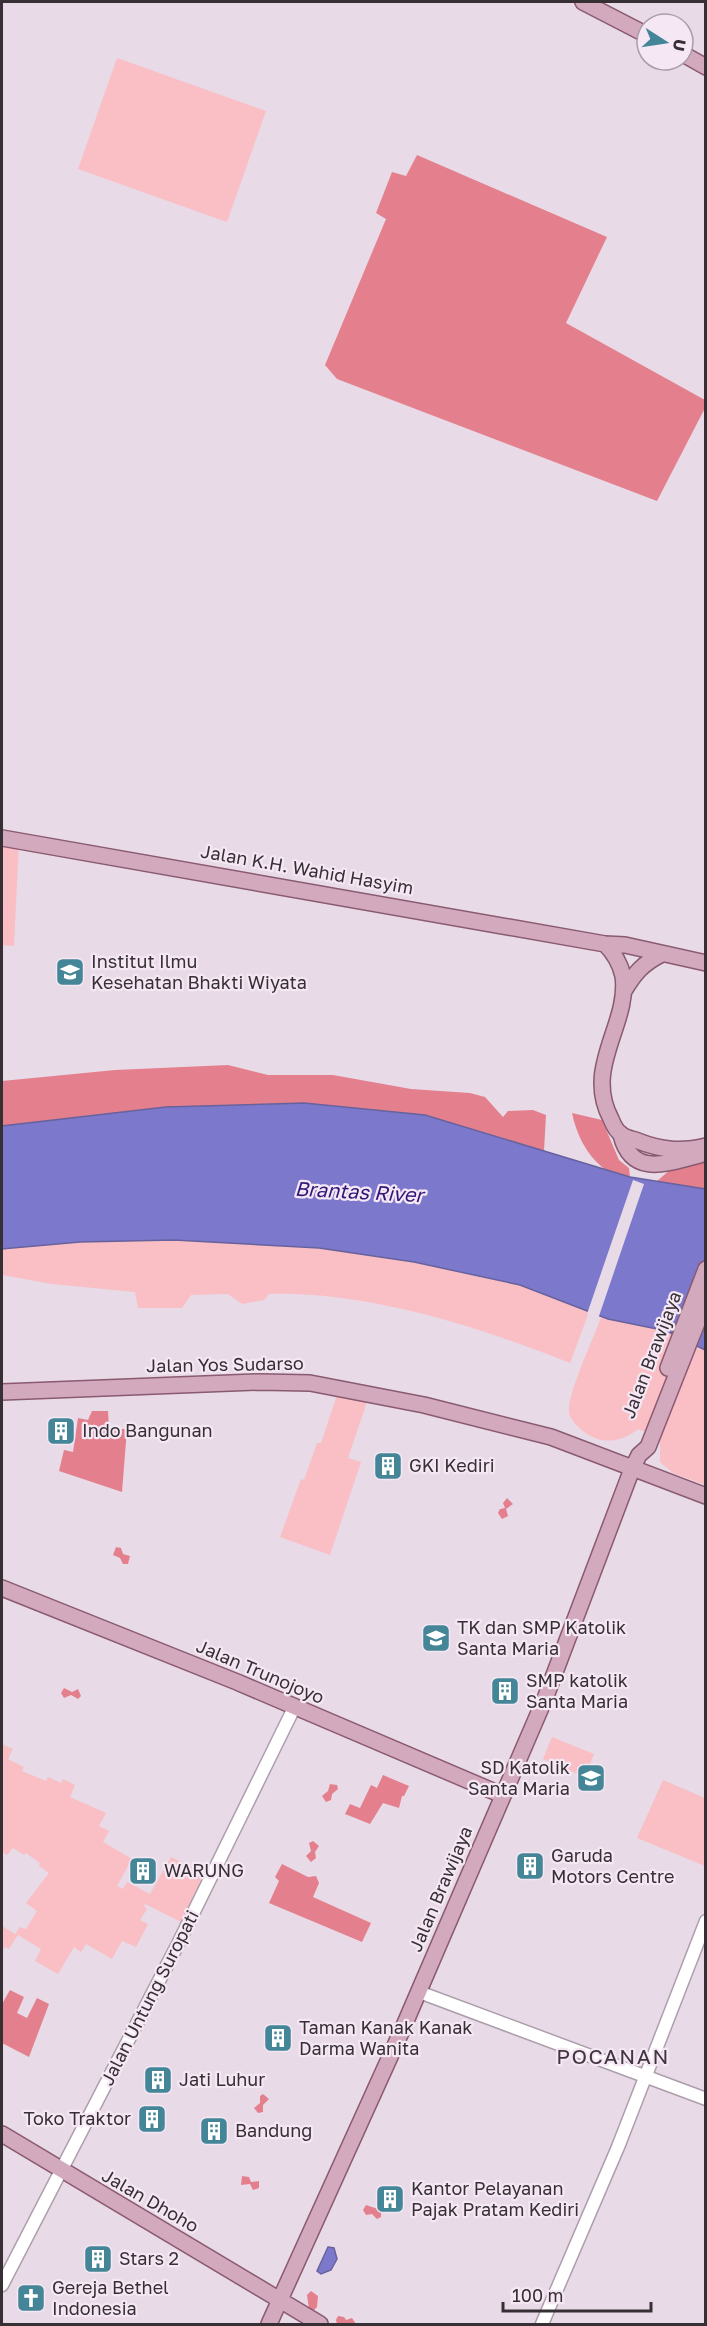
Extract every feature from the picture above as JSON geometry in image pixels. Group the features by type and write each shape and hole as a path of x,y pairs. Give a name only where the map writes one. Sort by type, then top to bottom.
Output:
{"main road":[{"path":"583,2 635,29"},
{"name":"Jalan K.H. Wahid Hasyim","path":"2,837 605,944 625,945 705,963"},
{"path":"605,944 619,963 623,977 622,994 601,1089 609,1115 629,1153 646,1164 668,1164 705,1154"},
{"path":"622,994 638,969 662,954"},
{"path":"621,1135 657,1149 692,1149 705,1146"},
{"name":"Jalan Brawijaya","path":"268,2325 419,1992 568,1642 635,1462 648,1447 648,1433 705,1269"},
{"name":"Jalan Brawijaya","path":"648,1433 705,1300"},
{"name":"Jalan Yos Sudarso","path":"2,1392 259,1382 310,1383 403,1400 551,1437 635,1462 705,1496"},
{"name":"Jalan Trunojoyo","path":"2,1588 502,1795"},
{"name":"Jalan Dhoho","path":"2,2134 60,2171 280,2299 320,2325"}],"street":[{"name":"Jalan Untung Suropati","path":"2,2285 178,1944 294,1708"},
{"path":"542,2325 646,2077 705,1921"},
{"path":"419,1992 705,2099"}],"shaded area":[{"path":"117,58 266,111 227,222 78,169"},
{"path":"417,155 607,237 566,323 705,400 705,408 657,501 337,379 325,365 386,219 376,213 392,172 406,176"},
{"path":"2,839 19,842 14,946 2,945"},
{"path":"228,1065 268,1075 333,1075 411,1089 470,1093 485,1097 503,1117 508,1111 533,1110 546,1115 544,1151 425,1115 166,1107 2,1126 2,1081 115,1070"},
{"path":"572,1113 602,1120 619,1160 629,1168 630,1177 608,1171 596,1162 582,1143"},
{"path":"705,1161 705,1189 656,1182 671,1169"},
{"path":"174,1240 319,1248 414,1262 520,1285 589,1312 570,1363 461,1325 384,1305 345,1298 269,1294 264,1300 242,1304 228,1294 191,1295 182,1308 138,1308 135,1292 52,1284 2,1275 2,1249 83,1242"},
{"path":"601,1317 667,1331 705,1350 705,1485 673,1473 660,1462 660,1438 638,1429 618,1440 601,1440 587,1434 572,1420 569,1412 572,1393"},
{"path":"337,1395 367,1402 348,1458 361,1462 330,1555 280,1537 301,1479 304,1480 317,1443 321,1443"},
{"path":"92,1411 108,1411 109,1429 127,1429 122,1492 59,1471 64,1450 73,1452 78,1418 88,1420"},
{"path":"507,1498 513,1504 506,1509 508,1516 502,1519 498,1513 500,1509 505,1508 503,1503"},
{"path":"116,1547 121,1548 123,1554 130,1556 128,1564 123,1564 120,1558 113,1555"},
{"path":"64,1688 72,1692 78,1689 81,1696 78,1699 71,1695 64,1698 61,1693"},
{"path":"552,1737 594,1754 585,1777 543,1759"},
{"path":"2,1744 13,1749 8,1759 24,1767 22,1771 46,1781 48,1777 61,1783 63,1779 75,1785 70,1797 106,1813 99,1826 109,1831 103,1842 132,1859 117,1886 123,1889 127,1882 150,1894 171,1857 206,1874 181,1922 145,1904 147,1909 140,1920 148,1924 136,1947 122,1941 112,1959 86,1944 81,1952 74,1947 58,1974 35,1961 41,1949 18,1935 9,1949 5,1947 2,1952 2,1926 15,1934 20,1927 26,1929 37,1911 26,1903 49,1873 26,1853 24,1855 13,1848 7,1855 2,1852"},
{"path":"383,1775 409,1786 402,1796 399,1808 383,1803 370,1824 345,1814 350,1804 360,1808 371,1785 377,1788"},
{"path":"663,1780 705,1798 705,1866 637,1838"},
{"path":"330,1784 337,1785 338,1789 332,1794 331,1800 326,1802 322,1796 328,1791"},
{"path":"313,1841 319,1846 315,1852 316,1858 311,1862 306,1856 311,1851 309,1843"},
{"path":"282,1864 308,1877 316,1876 319,1883 313,1897 371,1923 362,1942 269,1903 279,1881 275,1877"},
{"path":"10,1990 24,1997 17,2013 27,2018 37,1998 49,2004 29,2057 2,2043 2,2004"},
{"path":"263,2094 269,2099 263,2105 263,2112 258,2113 254,2108 260,2103 260,2096"},
{"path":"242,2176 249,2177 251,2182 259,2181 259,2188 253,2190 250,2184 241,2185"},
{"path":"366,2205 381,2210 381,2217 377,2219 372,2214 366,2215 363,2210"},
{"path":"311,2291 318,2296 317,2307 314,2310 309,2309 307,2295"},
{"path":"338,2316 346,2320 352,2318 356,2324 337,2324"}],"water":[{"name":"Brantas River","path":"304,1103 425,1115 630,1177 705,1189 705,1350 667,1331 608,1319 520,1285 414,1262 319,1248 174,1240 80,1242 2,1249 2,1126 166,1107"},
{"path":"328,2247 334,2248 337,2259 331,2270 321,2274 317,2271"}],"pier":[{"path":"633,1180 644,1184 598,1319 587,1314"}],"place":[{"name":"Institut Ilmu Kesehatan Bhakti Wiyata","path":"70,972"},
{"name":"Indo Bangunan","path":"61,1431"},
{"name":"GKI Kediri","path":"388,1466"},
{"name":"TK dan SMP Katolik Santa Maria","path":"436,1638"},
{"name":"SMP katolik Santa Maria","path":"505,1691"},
{"name":"SD Katolik Santa Maria","path":"591,1778"},
{"name":"Garuda Motors Centre","path":"530,1866"},
{"name":"WARUNG","path":"143,1871"},
{"name":"Taman Kanak Kanak Darma Wanita","path":"278,2038"},
{"name":"Jati Luhur","path":"158,2080"},
{"name":"Toko Traktor","path":"152,2119"},
{"name":"Bandung","path":"214,2131"},
{"name":"Kantor Pelayanan Pajak Pratam Kediri","path":"390,2199"},
{"name":"Stars 2","path":"98,2259"},
{"name":"Gereja Bethel Indonesia","path":"31,2298"}],"district":[{"name":"POCANAN","path":"613,2057"}]}
